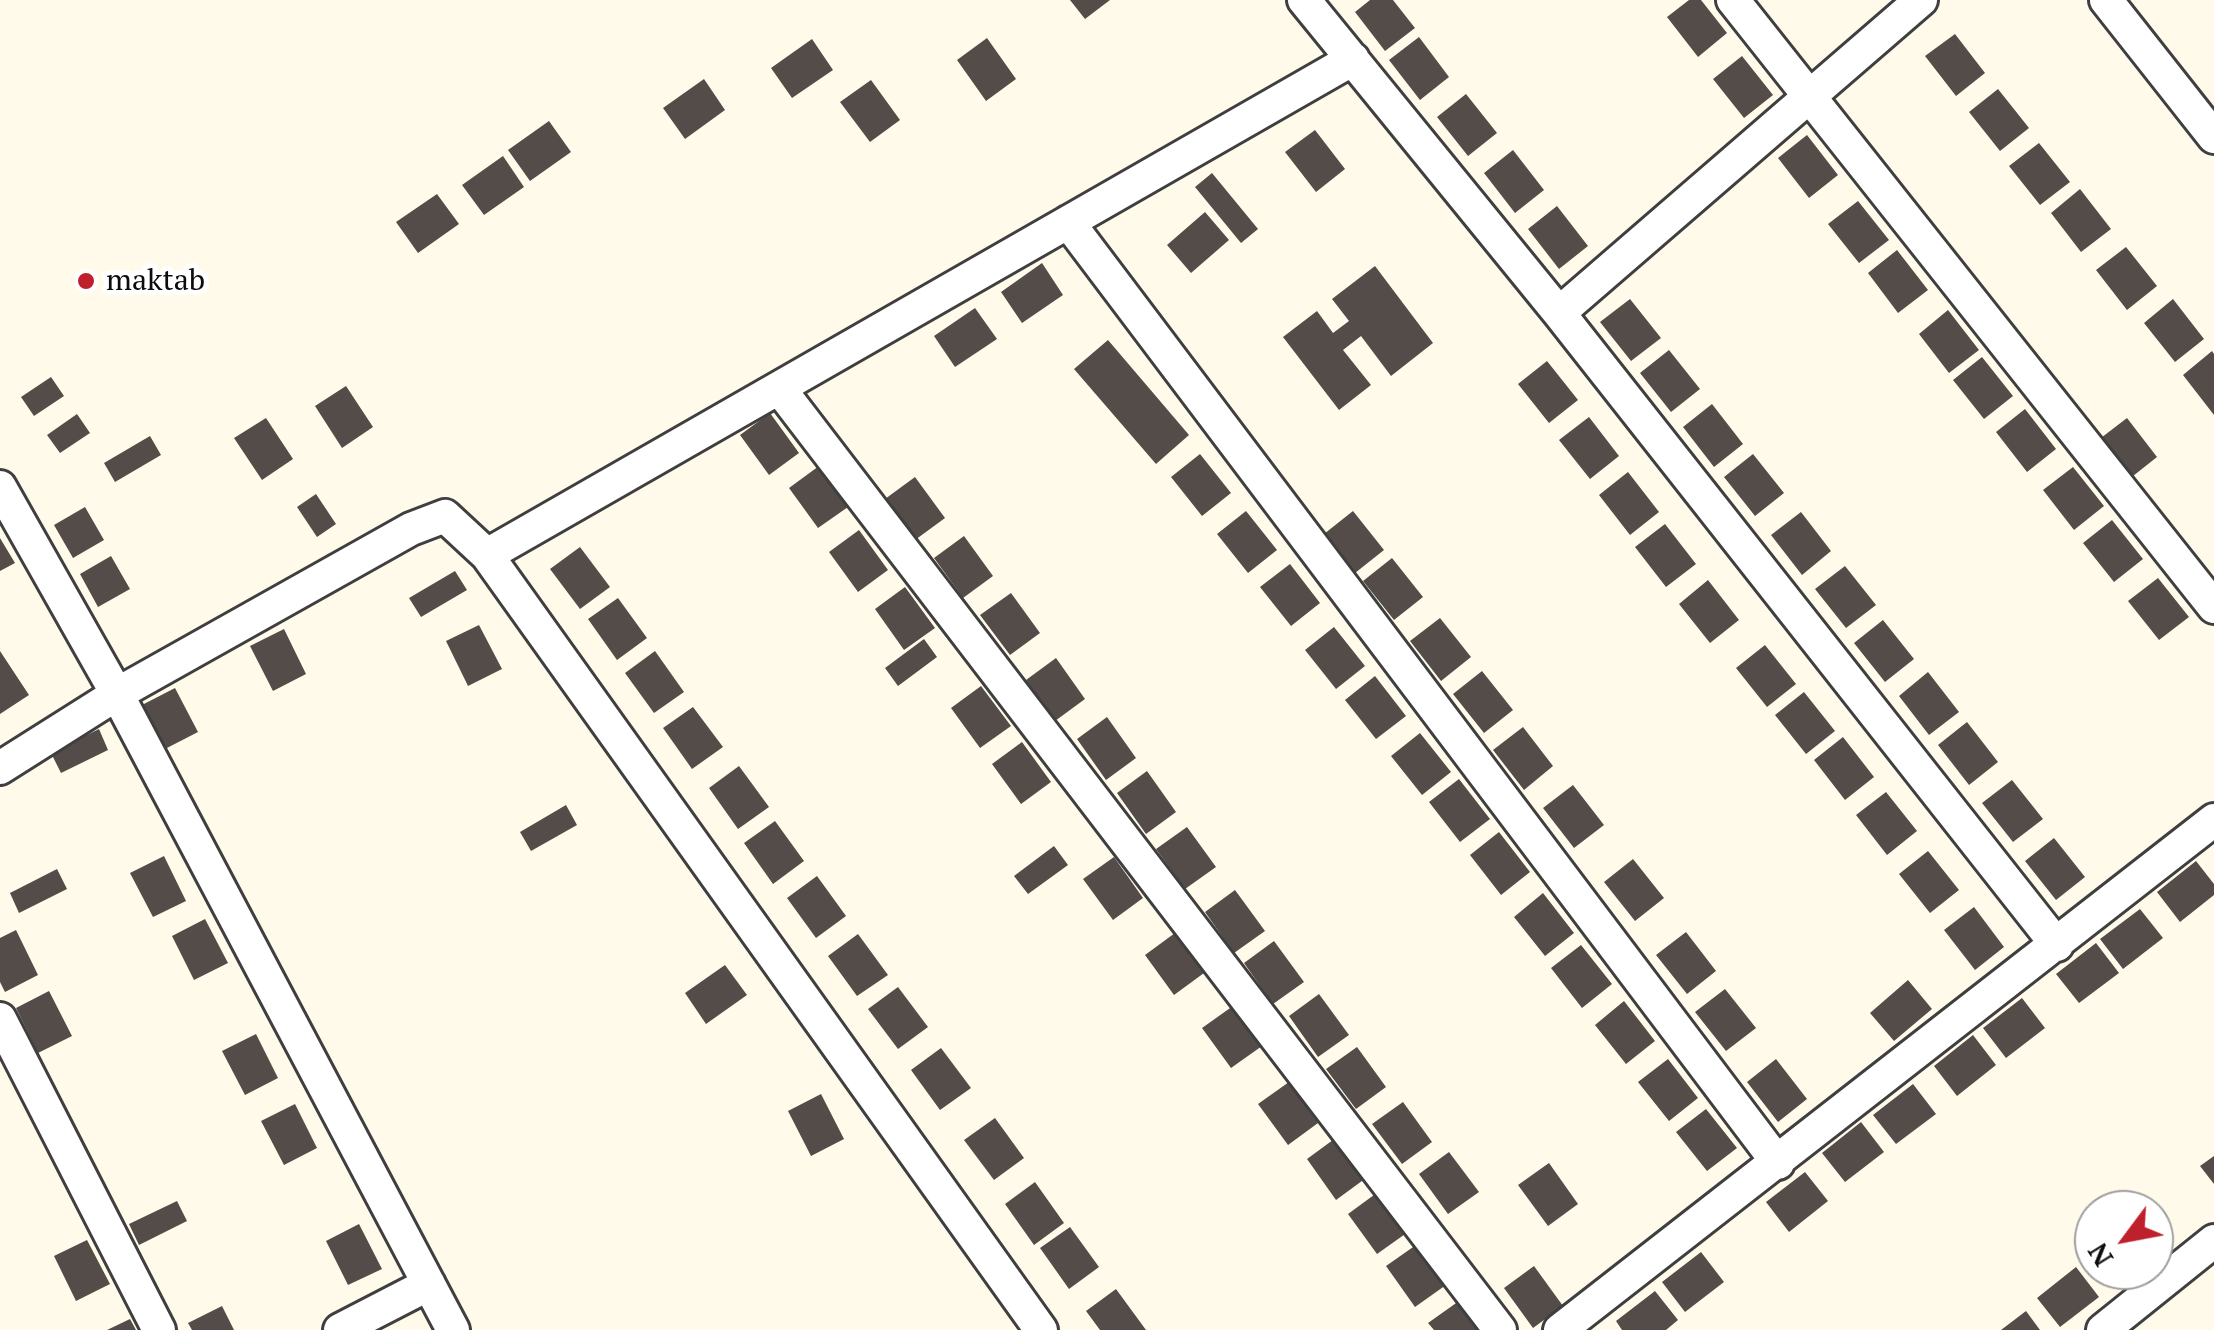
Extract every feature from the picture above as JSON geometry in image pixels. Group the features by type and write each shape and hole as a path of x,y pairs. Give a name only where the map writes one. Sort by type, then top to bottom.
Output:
{"street":[{"path":"1304,0 1559,314 2056,945"},
{"path":"1733,0 2214,607"},
{"path":"1559,314 1922,0"},
{"path":"2106,0 2214,137"},
{"path":"487,555 1353,59"},
{"path":"1068,222 1778,1163"},
{"path":"780,388 1500,1330"},
{"path":"0,487 117,694 453,1330"},
{"path":"0,768 117,694 411,529 445,516 487,555 1040,1330"},
{"path":"1560,1330 2214,820"},
{"path":"0,1020 159,1330"},
{"path":"2104,1330 2214,1241"},
{"path":"340,1330 430,1284"}],"building":[{"path":"1070,0 1110,0 1085,19"},
{"path":"1370,0 1393,0 1415,28 1385,51 1355,12"},
{"path":"1689,0 1701,0 1727,33 1698,57 1667,17"},
{"path":"1955,34 1985,73 1956,96 1925,56"},
{"path":"1419,37 1449,77 1420,100 1389,60"},
{"path":"987,38 1016,79 986,101 957,60"},
{"path":"812,39 833,70 792,98 771,68"},
{"path":"1742,56 1773,95 1744,118 1713,79"},
{"path":"704,79 725,110 685,139 663,108"},
{"path":"871,80 900,120 870,142 840,102"},
{"path":"1998,89 2029,128 2000,151 1969,112"},
{"path":"1466,94 1497,133 1468,156 1437,117"},
{"path":"549,121 571,152 530,181 508,150"},
{"path":"1315,130 1345,169 1316,192 1285,152"},
{"path":"1807,135 1838,175 1809,198 1778,158"},
{"path":"2039,143 2070,182 2040,205 2009,166"},
{"path":"1513,150 1544,190 1515,213 1484,173"},
{"path":"503,156 524,187 484,215 462,185"},
{"path":"1212,173 1258,229 1241,243 1195,187"},
{"path":"2080,189 2111,229 2081,252 2051,213"},
{"path":"437,194 459,224 418,253 396,222"},
{"path":"1858,201 1889,240 1859,263 1828,224"},
{"path":"1557,206 1588,246 1559,269 1528,229"},
{"path":"1205,212 1229,240 1191,273 1167,245"},
{"path":"2126,247 2157,286 2127,310 2096,270"},
{"path":"1897,250 1928,290 1898,313 1868,273"},
{"path":"1042,263 1063,295 1022,323 1001,292"},
{"path":"1375,266 1433,343 1391,376 1361,336 1343,350 1371,385 1339,410 1283,337 1317,311 1333,333 1349,321 1332,299"},
{"path":"1630,299 1661,338 1631,361 1600,322"},
{"path":"2173,299 2204,339 2175,362 2144,323"},
{"path":"975,308 997,339 955,367 934,336"},
{"path":"1948,310 1979,350 1949,373 1919,334"},
{"path":"1108,340 1189,435 1156,464 1074,369"},
{"path":"1669,350 1700,389 1671,412 1640,373"},
{"path":"2212,351 2214,354 2214,415 2183,375"},
{"path":"1982,357 2013,396 1984,419 1953,380"},
{"path":"1547,361 1578,400 1549,423 1518,384"},
{"path":"51,377 64,396 34,416 21,397"},
{"path":"346,386 373,427 342,448 315,406"},
{"path":"1712,404 1743,444 1714,467 1683,427"},
{"path":"2025,409 2056,449 2027,472 1996,432"},
{"path":"770,413 799,453 769,475 740,435"},
{"path":"77,414 90,433 60,453 47,435"},
{"path":"1589,417 1619,456 1590,479 1559,440"},
{"path":"266,418 293,459 262,480 234,438"},
{"path":"2127,418 2157,457 2128,480 2097,441"},
{"path":"150,436 161,455 115,482 104,463"},
{"path":"1200,454 1231,493 1202,516 1171,477"},
{"path":"1753,454 1784,493 1755,516 1724,477"},
{"path":"819,466 848,507 818,528 789,488"},
{"path":"2073,467 2104,506 2074,530 2043,490"},
{"path":"1628,472 1659,512 1630,535 1599,495"},
{"path":"915,477 945,518 915,540 885,499"},
{"path":"316,494 336,524 317,537 297,507"},
{"path":"85,507 104,540 73,558 54,525"},
{"path":"1246,511 1277,550 1248,573 1217,534"},
{"path":"1353,511 1384,550 1355,573 1324,534"},
{"path":"1801,512 1831,551 1802,575 1771,535"},
{"path":"2112,520 2143,559 2114,582 2083,543"},
{"path":"1665,524 1696,564 1666,587 1635,547"},
{"path":"859,530 888,570 858,592 829,552"},
{"path":"964,536 993,576 963,598 934,558"},
{"path":"0,538 15,563 0,571"},
{"path":"580,547 610,587 580,609 550,569"},
{"path":"111,556 130,589 98,607 80,574"},
{"path":"1392,558 1423,597 1394,620 1363,581"},
{"path":"1290,564 1320,603 1291,626 1260,587"},
{"path":"1845,566 1876,605 1846,628 1815,589"},
{"path":"455,571 467,590 421,617 409,598"},
{"path":"2158,578 2189,617 2159,640 2128,601"},
{"path":"1708,580 1739,620 1710,643 1679,604"},
{"path":"905,587 935,628 904,650 875,609"},
{"path":"1011,593 1040,633 1010,655 980,615"},
{"path":"618,598 647,638 617,660 588,619"},
{"path":"1440,618 1471,657 1441,681 1410,641"},
{"path":"1883,620 1914,659 1885,682 1854,643"},
{"path":"479,625 502,669 468,686 446,641"},
{"path":"1334,627 1365,666 1336,689 1305,650"},
{"path":"284,629 306,674 273,691 250,646"},
{"path":"924,639 937,657 898,686 885,668"},
{"path":"1765,645 1796,684 1767,707 1736,668"},
{"path":"0,651 29,695 0,714"},
{"path":"655,651 684,692 654,713 625,673"},
{"path":"1056,658 1085,699 1055,721 1026,680"},
{"path":"1482,671 1513,710 1484,733 1453,694"},
{"path":"1928,672 1959,712 1929,735 1899,696"},
{"path":"1375,676 1406,716 1376,739 1345,700"},
{"path":"981,686 1011,726 980,748 951,708"},
{"path":"175,688 198,732 165,749 142,705"},
{"path":"1804,692 1835,731 1806,754 1775,715"},
{"path":"693,707 723,747 692,769 663,728"},
{"path":"1107,717 1136,758 1106,780 1077,739"},
{"path":"1967,722 1998,762 1969,785 1938,745"},
{"path":"1523,727 1553,766 1524,790 1493,750"},
{"path":"99,729 108,750 61,773 51,753"},
{"path":"1420,733 1451,772 1422,795 1391,756"},
{"path":"1843,737 1874,777 1845,800 1814,760"},
{"path":"1022,742 1051,782 1021,804 992,764"},
{"path":"739,766 769,807 738,829 709,788"},
{"path":"1147,771 1176,812 1146,834 1117,793"},
{"path":"1459,779 1490,819 1460,842 1429,802"},
{"path":"2012,780 2043,819 2013,842 1982,803"},
{"path":"1573,785 1604,825 1574,848 1543,808"},
{"path":"1886,792 1917,831 1887,855 1856,815"},
{"path":"566,805 577,825 531,851 520,832"},
{"path":"775,821 804,861 773,884 744,843"},
{"path":"1187,827 1216,867 1185,889 1156,849"},
{"path":"1499,832 1530,872 1501,895 1470,855"},
{"path":"2054,838 2085,877 2056,900 2025,861"},
{"path":"1054,846 1068,865 1028,894 1014,876"},
{"path":"1928,851 1959,890 1930,913 1899,874"},
{"path":"164,856 186,901 153,917 130,873"},
{"path":"1114,857 1143,898 1113,920 1083,879"},
{"path":"1633,859 1664,898 1635,921 1604,882"},
{"path":"2196,861 2214,884 2214,895 2180,922 2157,892"},
{"path":"57,869 67,889 19,913 10,893"},
{"path":"817,876 846,916 816,938 787,898"},
{"path":"1235,890 1265,931 1234,953 1205,912"},
{"path":"1543,893 1574,933 1545,956 1514,917"},
{"path":"1974,907 2004,947 1975,970 1944,930"},
{"path":"2140,909 2163,938 2123,969 2100,939"},
{"path":"205,919 228,963 194,980 172,936"},
{"path":"16,930 38,975 5,992 0,982 0,938"},
{"path":"1686,932 1716,971 1687,994 1656,955"},
{"path":"1175,933 1204,973 1174,995 1145,955"},
{"path":"858,934 888,975 857,996 828,956"},
{"path":"1274,941 1304,982 1273,1004 1244,963"},
{"path":"2096,943 2119,973 2079,1003 2056,974"},
{"path":"1581,945 1612,984 1582,1008 1551,968"},
{"path":"725,965 747,995 706,1024 685,993"},
{"path":"1908,980 1932,1009 1894,1041 1870,1013"},
{"path":"898,987 928,1027 898,1049 868,1009"},
{"path":"1725,989 1756,1028 1726,1051 1695,1012"},
{"path":"49,991 72,1036 38,1053 16,1008"},
{"path":"1319,994 1349,1035 1318,1057 1289,1016"},
{"path":"2022,998 2045,1028 2006,1058 1983,1028"},
{"path":"1624,1001 1655,1041 1626,1064 1595,1025"},
{"path":"1233,1006 1262,1046 1231,1068 1202,1028"},
{"path":"256,1034 278,1078 245,1095 222,1051"},
{"path":"1973,1035 1996,1065 1957,1096 1934,1066"},
{"path":"1357,1047 1386,1087 1356,1109 1326,1069"},
{"path":"941,1048 971,1088 940,1110 911,1070"},
{"path":"1668,1059 1698,1098 1669,1121 1638,1082"},
{"path":"1776,1059 1807,1099 1778,1122 1747,1082"},
{"path":"1289,1082 1318,1123 1288,1145 1258,1104"},
{"path":"1913,1084 1936,1114 1896,1144 1873,1115"},
{"path":"821,1094 844,1139 811,1156 788,1111"},
{"path":"1403,1102 1432,1142 1402,1164 1372,1124"},
{"path":"295,1104 317,1148 284,1165 261,1121"},
{"path":"1706,1109 1737,1148 1707,1171 1676,1132"},
{"path":"995,1118 1024,1158 994,1180 964,1140"},
{"path":"1861,1122 1884,1152 1845,1182 1822,1153"},
{"path":"1337,1137 1366,1178 1336,1200 1307,1159"},
{"path":"1449,1152 1479,1192 1448,1214 1419,1174"},
{"path":"2214,1156 2214,1184 2200,1166"},
{"path":"1549,1163 1578,1204 1548,1226 1518,1185"},
{"path":"1805,1172 1828,1201 1789,1232 1766,1202"},
{"path":"1035,1182 1064,1223 1034,1245 1005,1204"},
{"path":"1378,1192 1408,1232 1377,1254 1348,1214"},
{"path":"177,1201 187,1221 139,1245 129,1224"},
{"path":"359,1224 382,1269 348,1285 326,1241"},
{"path":"1070,1227 1099,1267 1069,1289 1040,1248"},
{"path":"87,1240 110,1284 76,1301 54,1256"},
{"path":"1416,1245 1446,1285 1415,1307 1386,1266"},
{"path":"1701,1252 1724,1282 1685,1312 1662,1282"},
{"path":"1534,1266 1563,1306 1533,1328 1504,1288"},
{"path":"2074,1269 2074,1290 2094,1290 2099,1297 2060,1327 2037,1298"},
{"path":"1116,1289 1146,1330 1100,1330 1086,1311"},
{"path":"1655,1291 1678,1320 1666,1330 1622,1330 1616,1321"},
{"path":"1459,1301 1480,1330 1434,1330 1428,1323"},
{"path":"222,1306 234,1330 192,1330 188,1323"},
{"path":"2026,1311 2040,1330 2001,1330"},
{"path":"130,1319 136,1330 107,1330"}],"place":[{"name":"maktab","path":"86,281"}]}
